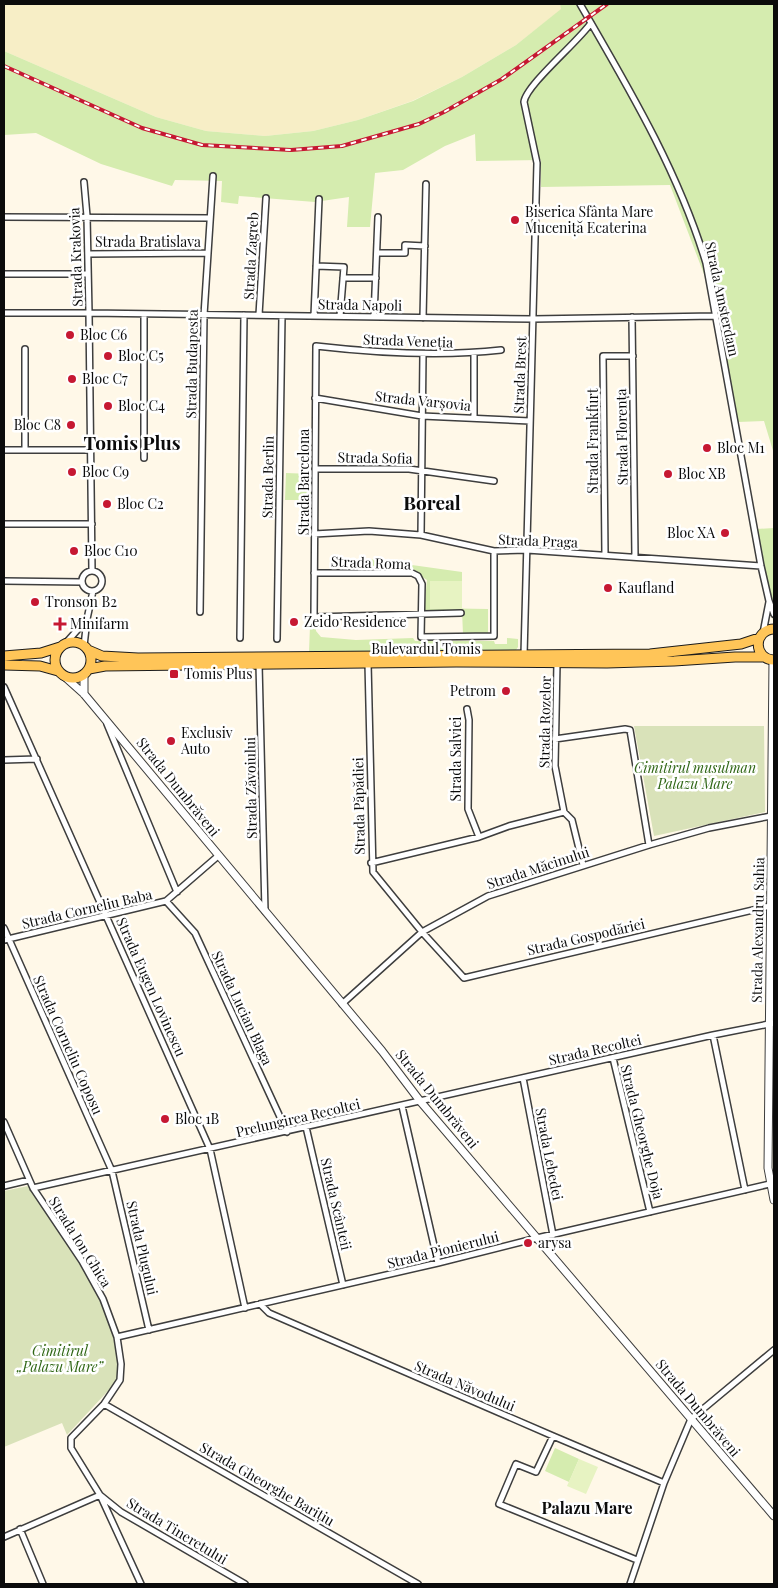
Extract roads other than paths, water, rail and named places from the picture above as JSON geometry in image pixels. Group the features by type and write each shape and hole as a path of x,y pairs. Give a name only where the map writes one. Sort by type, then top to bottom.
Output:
{"main road":[{"name":"Bulevardul Tomis","path":"86,648 102,656 138,658 650,654 741,644 761,636 769,630 774,630"},
{"path":"761,636 758,645 759,652 772,662"},
{"path":"4,656 41,653 75,642 86,648 91,661 86,672 73,678 40,666 4,665"},
{"path":"61,674 54,658 62,645"},
{"name":"Bulevardul Tomis","path":"86,672 104,666 557,663 674,661 735,657 772,662"}],"street":[{"name":"Strada Amsterdam","path":"580,4 657,142 695,227 706,263 761,566 774,614"},
{"name":"Strada Brest","path":"524,655 537,164 524,96 584,33 591,23"},
{"name":"Strada Budapesta","path":"200,612 204,315 213,176"},
{"name":"Strada Krakovia","path":"84,182 88,254 92,571"},
{"path":"423,318 426,184"},
{"name":"Strada Zagreb","path":"259,315 266,198"},
{"path":"314,316 318,199"},
{"name":"Strada Bratislava","path":"4,217 210,218"},
{"path":"374,317 378,217"},
{"path":"377,253 405,253 405,245 424,246"},
{"name":"Strada Bratislava","path":"88,254 208,253"},
{"path":"316,266 344,267 340,316"},
{"path":"4,274 88,274"},
{"path":"343,278 376,278"},
{"name":"Strada Napoli","path":"4,313 533,319 715,316"},
{"path":"144,314 144,458"},
{"name":"Strada Berlin","path":"240,638 244,315"},
{"name":"Strada Berlin","path":"277,639 282,316"},
{"name":"Strada Florența","path":"632,317 635,558"},
{"name":"Strada Veneția","path":"316,346 357,351 422,354 474,353 501,350"},
{"name":"Strada Barcelona","path":"316,346 314,617 422,614"},
{"path":"25,348 25,450"},
{"path":"474,353 474,418"},
{"path":"421,535 422,354"},
{"name":"Strada Frankfurt","path":"605,556 603,356 633,356"},
{"name":"Strada Varșovia","path":"315,398 422,416 530,421"},
{"path":"4,450 90,450"},
{"name":"Strada Sofia","path":"315,469 409,468 494,481"},
{"path":"4,524 92,524"},
{"name":"Strada Praga","path":"314,534 369,531 421,535 494,551 527,550 761,566"},
{"path":"461,613 422,614 421,637 494,636 494,551"},
{"path":"82,582 85,574 92,571 99,574 102,579 101,586 94,591 87,619 86,648"},
{"name":"Strada Roma","path":"314,573 405,573 418,576 422,584 422,614"},
{"path":"4,581 82,582"},
{"path":"82,582 86,589 94,591"},
{"name":"Strada Amsterdam","path":"761,636 769,601"},
{"path":"62,645 87,619"},
{"name":"Strada Alexandru Sahia","path":"772,662 772,1023 768,1168 774,1200"},
{"name":"Strada Păpădiei","path":"368,663 372,872 422,932"},
{"name":"Strada Rozelor","path":"557,663 555,766 564,812 572,820 583,865"},
{"name":"Strada Zăvoiului","path":"259,664 266,912"},
{"path":"84,694 86,672"},
{"name":"Strada Dumbrăveni","path":"61,674 84,694 342,1004 420,1101 774,1516"},
{"name":"Strada Eugen Lovinescu","path":"4,687 210,1149 246,1308"},
{"name":"Strada Salviei","path":"467,709 469,720 468,809 479,837"},
{"path":"105,719 177,892"},
{"path":"555,739 625,729 630,730 649,845"},
{"path":"4,760 37,759"},
{"path":"371,863 479,837 508,826 564,812"},
{"name":"Strada Măcinului","path":"342,1004 422,932 488,896 583,865 709,828 771,816"},
{"name":"Strada Corneliu Baba","path":"6,939 166,901 218,856"},
{"name":"Strada Lucian Blaga","path":"166,901 195,933 287,1132"},
{"name":"Strada Gospodăriei","path":"422,932 464,978 772,905"},
{"name":"Strada Corneliu Coposu","path":"4,928 6,939 112,1170"},
{"name":"Strada Recoltei","path":"420,1101 772,1023"},
{"path":"713,1035 745,1190"},
{"name":"Strada Gheorghe Doja","path":"613,1058 650,1212"},
{"name":"Strada Lebedei","path":"523,1078 552,1235"},
{"name":"Prelungirea Recoltei","path":"33,1188 420,1101"},
{"path":"402,1106 438,1263"},
{"name":"Strada Ion Ghica","path":"4,1122 33,1188 82,1261 103,1299 117,1337 121,1364 120,1380 104,1404 70,1438 71,1448 100,1495"},
{"name":"Strada Scânteii","path":"306,1127 343,1285"},
{"name":"Strada Plugului","path":"112,1170 150,1330"},
{"path":"4,1186 29,1180"},
{"name":"Strada Pionierului","path":"117,1337 772,1184"},
{"name":"Strada Năvodului","path":"260,1304 269,1313 664,1483"},
{"path":"630,1584 664,1483 691,1419 774,1350"},
{"name":"Strada Gheorghe Barițiu","path":"104,1404 418,1584"},
{"path":"553,1436 536,1472 516,1464 499,1504 637,1560"},
{"path":"4,1536 100,1495 142,1584"},
{"name":"Strada Tineretului","path":"100,1495 121,1512 245,1584"},
{"path":"20,1529 44,1584"}],"railway":[{"path":"4,66 142,128 202,145 291,150 342,146 419,124 444,112 502,79 607,4"}],"place":[{"name":"Biserica Sfânta Mare Muceniță Ecaterina","path":"515,220"},
{"name":"Bloc C6","path":"70,335"},
{"name":"Bloc C5","path":"108,356"},
{"name":"Bloc C7","path":"72,379"},
{"name":"Bloc C4","path":"108,406"},
{"name":"Bloc C8","path":"71,425"},
{"name":"Bloc M1","path":"707,448"},
{"name":"Bloc C9","path":"72,472"},
{"name":"Bloc XB","path":"668,474"},
{"name":"Bloc C2","path":"107,504"},
{"name":"Bloc XA","path":"725,533"},
{"name":"Bloc C10","path":"74,551"},
{"name":"Kaufland","path":"608,588"},
{"name":"Tronson B2","path":"35,602"},
{"name":"Zeido Residence","path":"294,622"},
{"name":"Minifarm","path":"60,624"},
{"name":"Tomis Plus","path":"174,674"},
{"name":"Petrom","path":"506,691"},
{"name":"Exclusiv Auto","path":"171,741"},
{"name":"Bloc 1B","path":"165,1119"},
{"name":"arysa","path":"528,1243"}],"district":[{"name":"Tomis Plus","path":"132,443"},
{"name":"Boreal","path":"432,503"},
{"name":"Palazu Mare","path":"587,1508"}],"park label":[{"name":"Cimitirul musulman Palazu Mare","path":"695,776"},
{"name":"Cimitirul „Palazu Mare”","path":"60,1359"}]}
